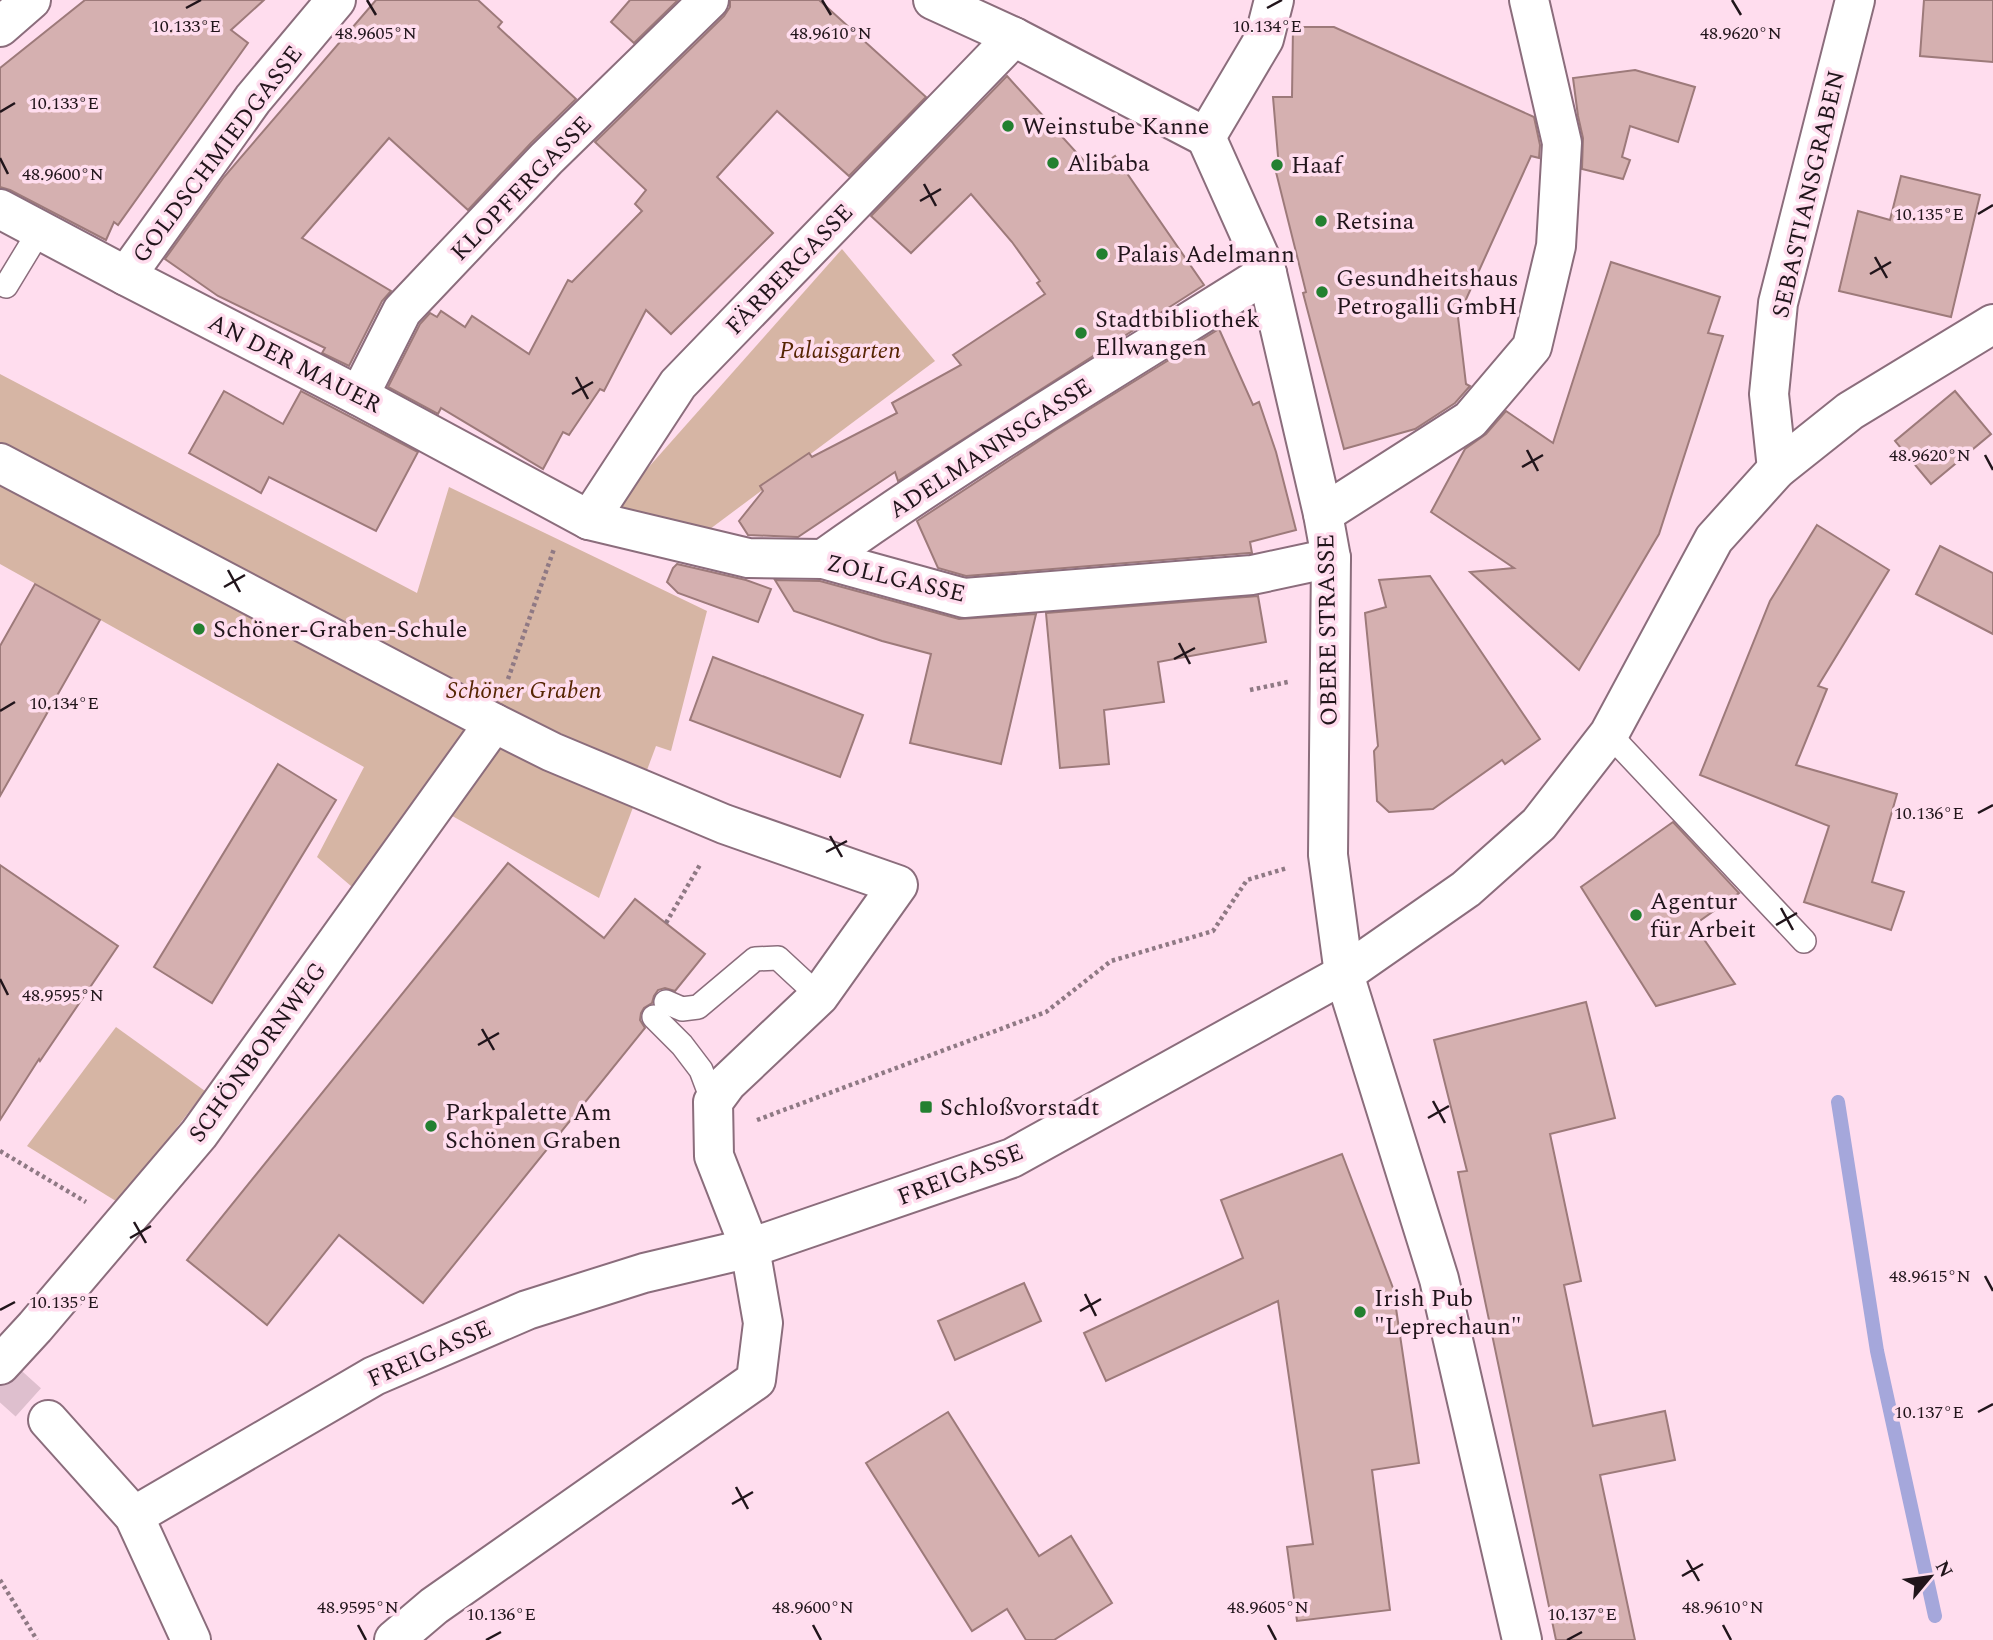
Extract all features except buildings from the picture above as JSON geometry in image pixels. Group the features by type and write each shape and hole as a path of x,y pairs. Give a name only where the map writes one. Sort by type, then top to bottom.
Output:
{"street":[{"name":"GOLDSCHMIEDGASSE","path":"126,276 253,99 336,0"},
{"name":"KLOPFERGASSE","path":"359,396 402,311 547,159 709,0"},
{"path":"933,0 1014,37 1206,137 1264,39 1274,0"},
{"path":"1324,514 1470,420 1532,347 1556,246 1562,143 1529,0"},
{"name":"SEBASTIANSGRABEN","path":"1777,469 1769,394 1779,303 1855,0"},
{"name":"FÄRBERGASSE","path":"578,514 678,384 1014,37"},
{"name":"OBERE STRASSE","path":"1206,137 1267,273 1324,514 1331,558 1328,855 1344,974"},
{"name":"AN DER MAUER","path":"0,209 359,396 578,514"},
{"name":"ADELMANNSGASSE","path":"823,559 977,456 1267,273"},
{"path":"1522,1640 1439,1279 1344,974 1466,889 1539,824 1609,734 1714,538 1777,469 1850,411 1993,324"},
{"path":"0,463 552,752 724,824 898,886 819,996 727,1083 714,1119 714,1156 750,1248 763,1323 755,1380 433,1605 394,1640"},
{"name":"ZOLLGASSE","path":"578,514 748,558 823,559 964,598 1252,575 1331,558"},
{"name":"SCHÖNBORNWEG","path":"0,1366 199,1134 494,723"},
{"name":"FREIGASSE","path":"134,1516 374,1376 527,1310 644,1273 750,1248 1012,1158 1344,974"},
{"path":"48,1420 134,1516 191,1640"}],"lane":[{"path":"6,286 40,230"},
{"path":"1609,734 1804,941"},
{"path":"714,1119 701,1070 660,1009 698,1007 755,959 778,958 819,996"}],"path":[{"path":"494,723 540,590 578,514"},
{"path":"666,923 724,824"},
{"path":"714,1119 1046,1012 1111,961 1213,931 1247,880 1328,855"},
{"path":"0,1151 123,1224"},
{"path":"0,1580 37,1640"}],"green space":[{"name":"Palaisgarten","path":"842,249 935,361 706,532 608,513"},
{"name":"Schöner Graben","path":"0,374 417,593 449,487 707,611 671,751 656,746 599,898 420,798 358,892 317,857 364,767 0,564"},
{"path":"116,1027 205,1091 119,1203 27,1146"}],"waterway":[{"path":"1838,1102 1877,1351 1935,1616"}],"tunnel":[{"path":"0,1377 48,1420"}],"place":[{"name":"Weinstube Kanne","path":"1008,126"},
{"name":"Alibaba","path":"1053,163"},
{"name":"Haaf","path":"1277,165"},
{"name":"Retsina","path":"1321,221"},
{"name":"Palais Adelmann","path":"1102,254"},
{"name":"Gesundheitshaus Petrogalli GmbH","path":"1322,292"},
{"name":"Stadtbibliothek Ellwangen","path":"1081,333"},
{"name":"Schöner-Graben-Schule","path":"199,629"},
{"name":"Agentur für Arbeit","path":"1636,915"},
{"name":"Schloßvorstadt","path":"926,1107"},
{"name":"Parkpalette Am Schönen Graben","path":"431,1126"},
{"name":"Irish Pub \"Leprechaun\"","path":"1360,1312"}]}
